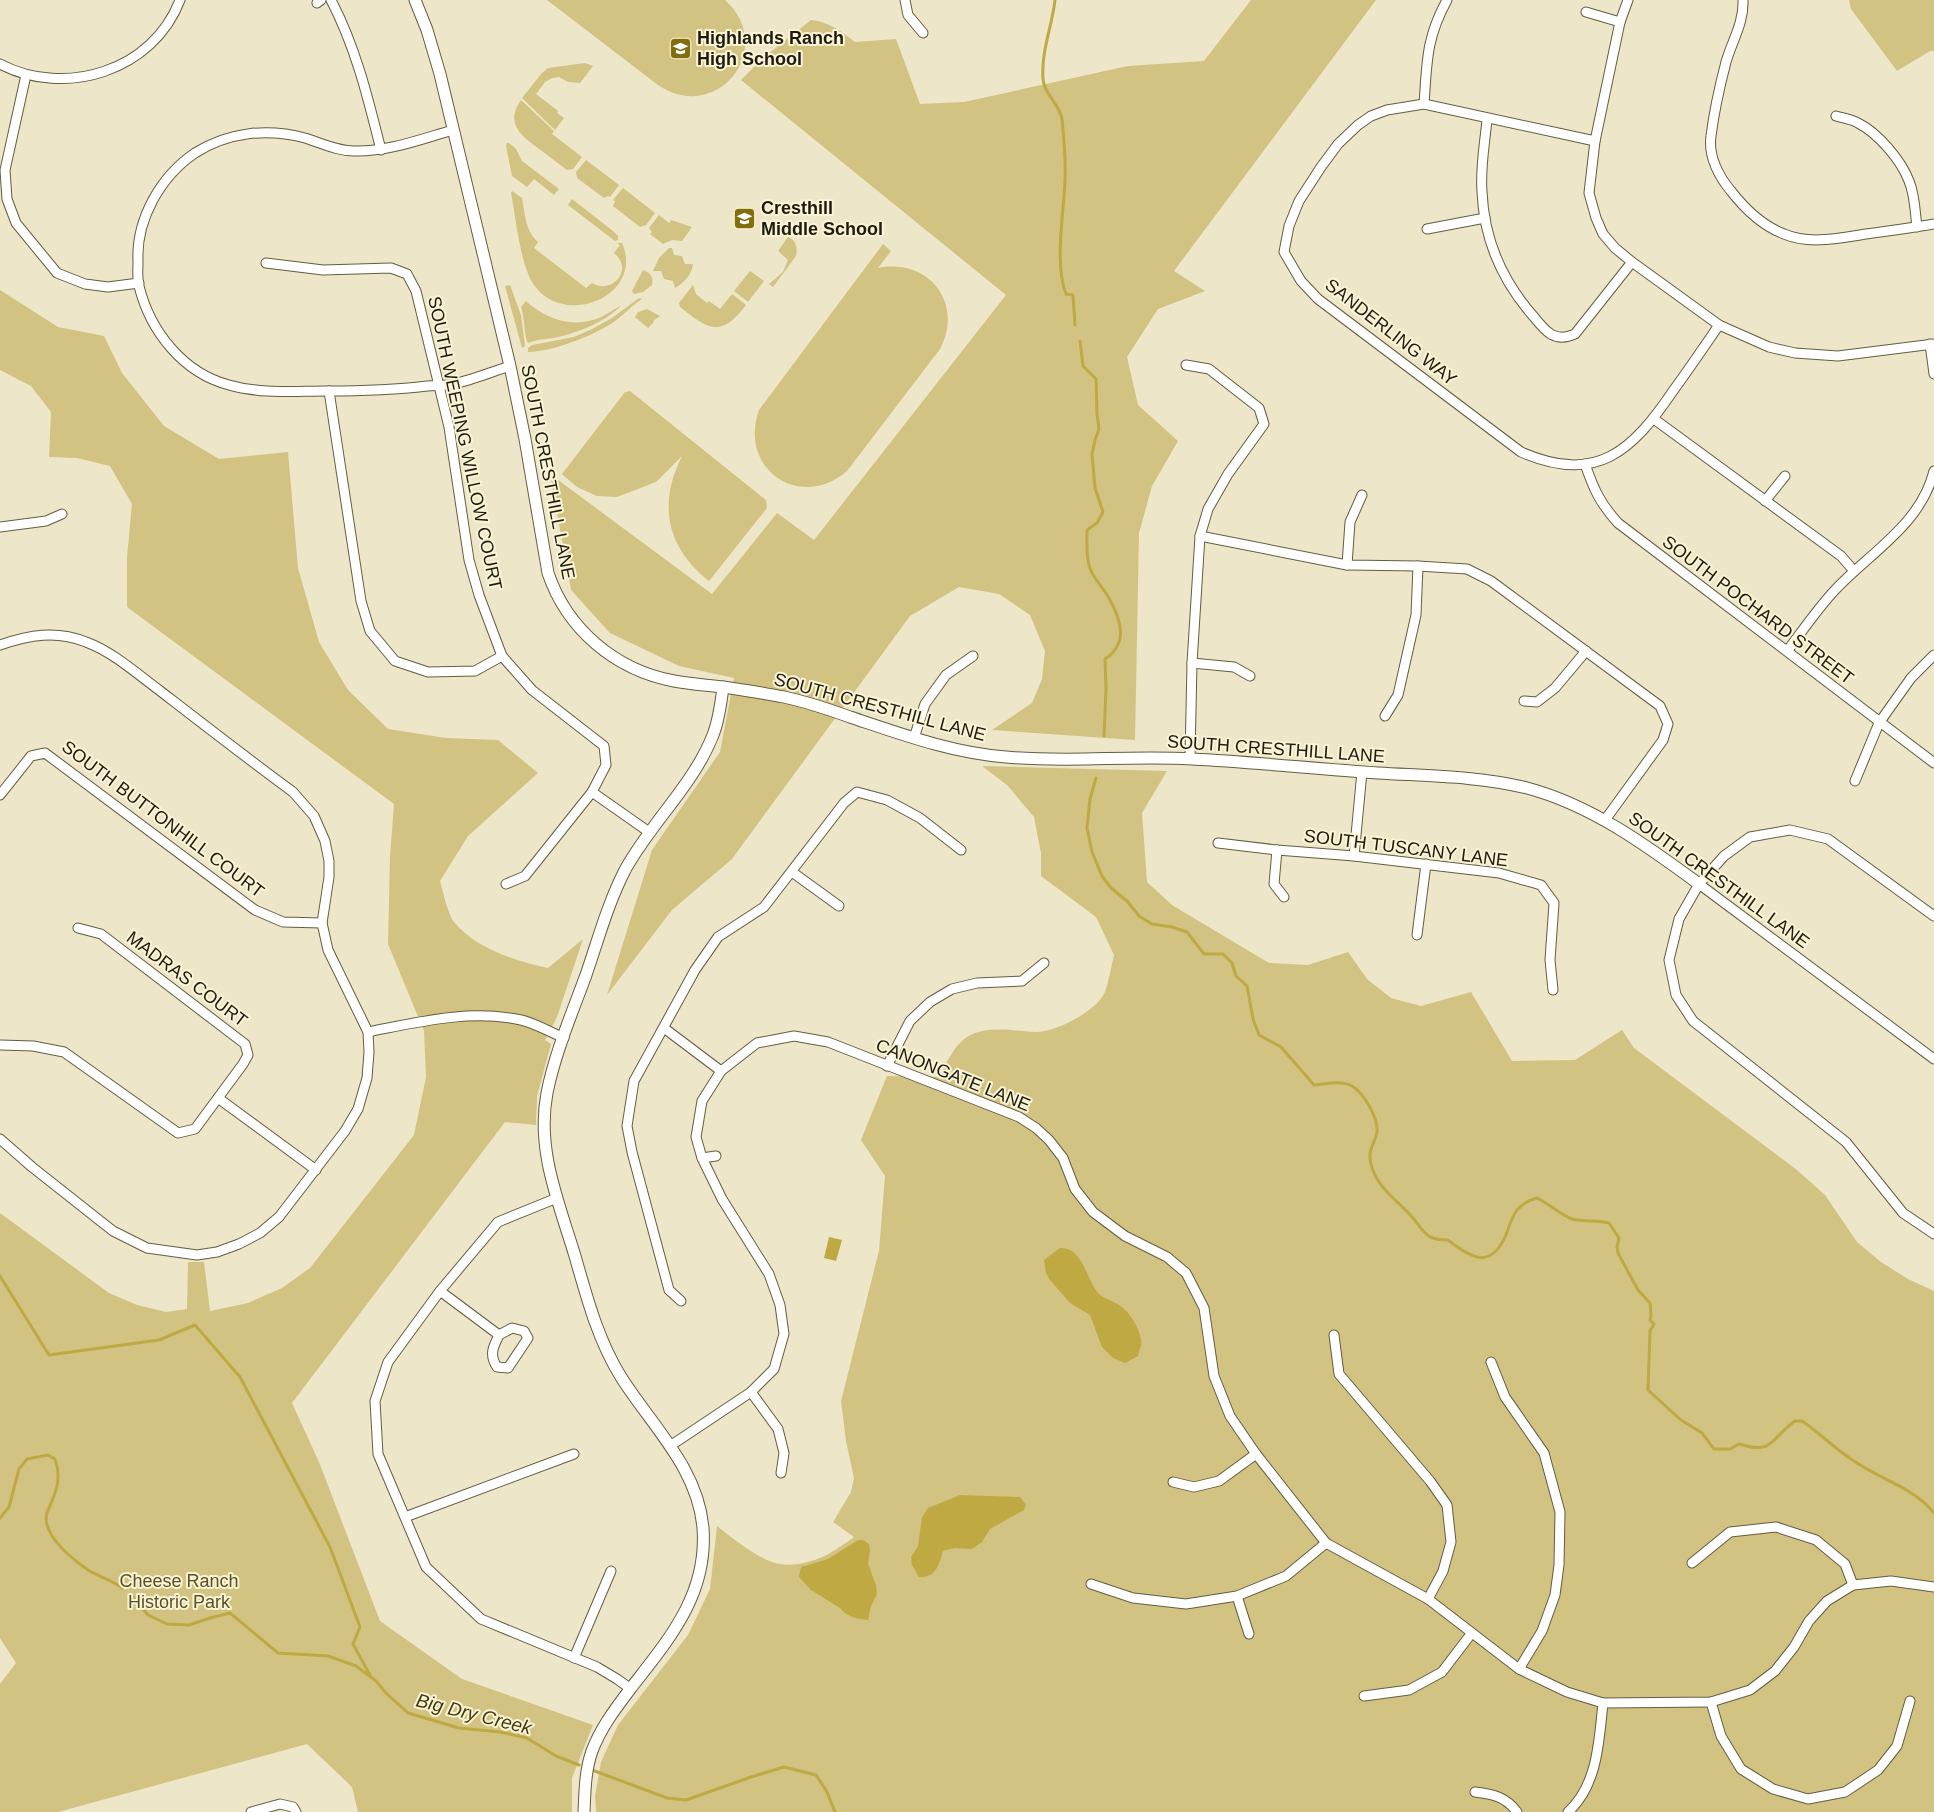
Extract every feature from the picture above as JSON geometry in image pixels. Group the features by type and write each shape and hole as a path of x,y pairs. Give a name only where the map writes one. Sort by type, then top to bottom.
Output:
{"street":[{"path":"0,64 26,75 46,78 79,78 113,70 146,49 171,19 180,0"},
{"path":"331,0 342,21 358,62 381,150"},
{"name":"SOUTH CRESTHILL LANE","path":"415,0 427,30 440,74 510,366 548,573 562,606 585,634 614,658 632,667 674,681 723,687 811,704 914,738 964,752 1004,757 1190,758 1459,778 1527,788 1582,807 1657,853 1934,1059"},
{"path":"905,0 908,15 923,33"},
{"path":"1424,104 1430,39 1434,26 1447,0"},
{"path":"1628,0 1620,22 1595,141 1589,193 1603,234 1615,248 1632,262 1720,325 1769,347 1817,356 1838,356 1932,344 1934,374"},
{"path":"1743,0 1744,12 1726,62 1710,138 1711,154 1722,181 1750,212 1767,226 1784,235 1824,240 1934,224"},
{"path":"1586,12 1620,22"},
{"path":"26,75 5,170 7,199 16,223 58,273 84,284 108,287 138,284"},
{"name":"SANDERLING WAY","path":"1595,141 1424,104 1387,110 1371,116 1358,125 1338,144 1299,201 1289,226 1284,252 1301,281 1318,299 1521,452 1556,464 1585,464 1602,461 1617,454 1634,441 1654,419 1720,325"},
{"path":"1836,116 1856,122 1870,130 1888,148 1909,180 1917,227"},
{"path":"1487,119 1482,164 1482,192 1489,238 1497,262 1522,303 1541,326 1554,337 1565,338 1575,334 1632,262"},
{"path":"453,130 381,150 352,151 286,134 257,132 230,137 195,153 168,177 147,209 137,249 138,284 149,315 168,346 181,359 202,374 228,385 257,391 396,389 452,384 510,366"},
{"path":"1427,229 1485,218"},
{"name":"SOUTH WEEPING WILLOW COURT","path":"266,263 323,270 391,268 407,274 416,291 449,427 469,560 479,595 502,656 532,690 604,746 606,765 592,792 525,876 506,884"},
{"path":"1186,365 1209,369 1259,408 1264,424 1228,474 1208,509 1200,536 1192,663 1190,758"},
{"path":"329,391 362,601 370,632 395,661 428,672 475,671 502,656"},
{"path":"1654,419 1841,556 1854,571"},
{"name":"SOUTH POCHARD STREET","path":"1585,464 1594,490 1605,509 1618,523 1788,650 1879,723 1934,763"},
{"path":"1788,650 1834,591 1900,530 1914,514 1925,494 1934,470"},
{"path":"1765,501 1785,476"},
{"path":"1347,565 1350,522 1362,495"},
{"path":"0,526 46,521 62,514"},
{"path":"1200,536 1347,565 1467,569 1491,581 1660,706 1668,724 1663,740 1605,820"},
{"path":"1385,716 1398,695 1416,615 1418,566"},
{"path":"0,645 27,636 49,635 85,641 114,657 293,792 314,816 325,841 329,861 329,877 322,923 328,950 368,1032 368,1069 363,1096 345,1131 279,1217 260,1233 239,1244 217,1252 197,1255 147,1248 113,1231 32,1167 0,1138"},
{"path":"1524,701 1537,702 1549,693 1586,651"},
{"path":"1855,781 1879,723 1911,678 1934,655"},
{"path":"914,738 925,704 946,675 973,656"},
{"path":"1192,663 1234,667 1250,676"},
{"path":"584,1812 587,1767 593,1748 614,1711 676,1630 687,1610 696,1588 700,1570 703,1528 695,1489 687,1472 623,1380 601,1338 549,1171 544,1116 547,1094 564,1038 610,904 624,873 649,832 697,767 706,750 719,717 723,687"},
{"name":"SOUTH BUTTONHILL COURT","path":"1,790 31,756 46,752 255,910 283,922 322,923"},
{"path":"1354,856 1362,772"},
{"path":"592,792 649,832"},
{"path":"681,1302 669,1290 632,1152 627,1126 634,1081 695,970 718,937 764,907 844,803 857,792 887,800 920,818 961,850"},
{"path":"1934,916 1828,839 1790,830 1750,837 1724,856 1699,884 1679,918 1669,960 1676,995 1693,1021 1846,1142 1903,1213 1934,1234"},
{"name":"SOUTH TUSCANY LANE","path":"1218,844 1354,856 1499,873 1541,885 1554,903 1550,960 1553,990"},
{"path":"1277,850 1274,884 1284,897"},
{"path":"1417,935 1426,864"},
{"path":"792,872 839,906"},
{"name":"MADRAS COURT","path":"78,928 101,934 245,1044 248,1055 218,1098"},
{"path":"887,1066 910,1022 930,1002 952,989 977,983 1022,981 1044,964"},
{"path":"368,1032 438,1018 474,1015 522,1020 564,1038"},
{"path":"664,1028 721,1071"},
{"name":"CANONGATE LANE","path":"670,1446 751,1392 774,1369 784,1334 780,1305 769,1274 722,1200 702,1158 696,1137 702,1101 721,1071 757,1043 794,1036 828,1042 1020,1118 1036,1128 1049,1140 1063,1158 1076,1189 1093,1212 1125,1236 1167,1257 1186,1273 1204,1308 1214,1376 1230,1416 1256,1454 1326,1543 1428,1599 1519,1670 1567,1692 1603,1703 1711,1702 1750,1690 1775,1671 1794,1647 1809,1620 1827,1601 1853,1585"},
{"path":"0,1045 33,1046 64,1052 178,1133 194,1129 218,1098 316,1170"},
{"path":"702,1158 716,1156"},
{"path":"557,1198 498,1222 440,1291 388,1362 375,1401 378,1454 426,1568 481,1619 597,1667 631,1689"},
{"path":"440,1291 499,1335"},
{"path":"512,1328 524,1331 528,1338 508,1368 497,1367 492,1358 493,1348 499,1335 512,1328"},
{"path":"1334,1335 1339,1374 1430,1481 1447,1505 1452,1542 1443,1572 1428,1599"},
{"path":"1491,1362 1506,1397 1544,1453 1560,1512 1559,1565 1555,1595 1542,1631 1519,1670"},
{"path":"751,1392 778,1429 784,1453 782,1473"},
{"path":"405,1517 574,1454"},
{"path":"1173,1482 1194,1487 1220,1481 1256,1454"},
{"path":"1692,1563 1730,1532 1776,1527 1816,1540 1845,1564 1853,1585 1891,1581 1934,1587"},
{"path":"1091,1584 1133,1598 1186,1604 1237,1596 1286,1576 1326,1543"},
{"path":"574,1658 611,1571"},
{"path":"1237,1596 1249,1634"},
{"path":"1364,1696 1409,1690 1442,1672 1471,1634"},
{"path":"1711,1702 1721,1736 1741,1769 1773,1789 1808,1799 1845,1792 1878,1770 1897,1746 1910,1701"},
{"path":"1568,1812 1575,1806 1589,1783 1597,1757 1603,1703"},
{"path":"1476,1792 1495,1794 1510,1803 1517,1812"},
{"path":"251,1812 280,1804 293,1807 296,1812"}],"green space":[{"path":"547,0 725,0 740,19 745,39 743,59 734,76 719,88 701,95 680,95 658,85"},
{"path":"1251,0 1376,0 1174,271 1205,291 1158,309 1127,357 1138,405 1178,441 1152,486 1139,533 1135,740 992,730 1032,703 1042,679 1045,651 1030,615 999,594 959,587 910,616 732,859 672,910 607,995 652,850 720,752 734,678 679,666 610,633 571,590 550,474 712,594 777,513 814,540 1006,295 741,80 763,58 811,20 829,25 855,42 896,39 920,104 964,102 1128,66 1204,61"},
{"path":"1849,0 1934,0 1934,51 1930,51 1897,71 1851,9"},
{"path":"585,63 593,66 580,83 568,82 559,77 552,78 545,82 536,94 564,118 555,130 522,98 548,68"},
{"path":"521,100 554,131 552,134 582,157 573,169 567,170 520,133 514,115"},
{"path":"507,143 516,149 522,161 559,189 554,195 534,179 527,187 512,176"},
{"path":"586,160 619,185 610,197 604,198 577,178 576,172"},
{"path":"623,188 655,213 646,225 640,227 613,206 615,201 613,200"},
{"path":"512,191 522,198 530,233 538,242 534,248 586,288 592,283 606,286 618,279 622,267 620,260 614,253 620,245 617,243 622,243 626,262 622,278 612,291 598,300 582,305 564,304 548,298 534,285 525,266 522,254"},
{"path":"572,199 613,231 618,236 618,240 615,241 568,205"},
{"path":"659,215 669,223 671,220 692,227 682,241 672,240 663,244 650,234 652,232 649,228"},
{"path":"788,237 796,245 796,256 773,287 769,284 783,272 788,260 778,251"},
{"path":"883,244 891,251 878,268 896,267 913,270 926,277 937,288 944,301 948,316 946,332 940,349 847,471 829,483 810,487 793,485 777,478 765,466 757,450 755,431 759,410"},
{"path":"669,248 672,248 674,255 682,256 685,264 693,264 687,278 675,288 673,281 664,279 661,271 653,271 659,258"},
{"path":"643,270 651,276 652,285 643,292 634,294 632,291"},
{"path":"750,271 764,281 748,302 734,291"},
{"path":"510,285 521,315 525,346 522,348 505,286"},
{"path":"693,285 696,294 707,303 709,301 720,309 732,294 746,305 737,316 722,326 714,327 707,325 680,307 679,303"},
{"name":"Cheese Ranch Historic Park","path":"0,290 58,327 104,336 122,373 164,426 219,459 288,452 298,568 319,642 348,690 388,729 446,738 498,740 538,773 468,836 440,881 454,922 473,940 497,952 523,962 548,968 583,939 557,1017 545,1040 551,1044 537,1096 536,1125 505,1122 292,1403 319,1462 380,1621 462,1679 593,1725 572,1778 572,1812 358,1812 352,1787 307,1744 58,1812 0,1812 0,1684 16,1663 0,1638 0,1213 109,1293 137,1305 166,1312 187,1309 188,1262 204,1262 210,1311 248,1303 282,1288 310,1268 414,1135 426,1077 424,1031 388,944 390,856 394,804 127,607 127,557 132,504 110,466 77,458 49,457 51,412 31,386 0,370"},
{"path":"639,298 642,299 619,318 597,332 561,346 528,352 528,348 532,345 574,337 592,329 612,318"},
{"path":"526,301 552,318 571,322 591,321 621,306 599,322 583,329 558,337 528,343 521,307"},
{"path":"647,309 660,316 648,328 635,317 638,312"},
{"path":"630,391 766,500 767,508 709,581 683,554 670,524 670,491 682,456 656,482 617,497 597,496 577,487 562,474 625,392"},
{"path":"982,766 1167,771 1142,813 1147,882 1172,905 1269,963 1308,965 1348,952 1367,979 1391,998 1421,1006 1471,992 1512,1061 1575,1060 1622,1030 1634,1048 1797,1170 1825,1195 1857,1242 1881,1262 1908,1279 1934,1291 1934,1812 596,1812 595,1796 601,1762 618,1725 688,1635 710,1589 717,1526 739,1543 765,1559 790,1565 820,1558 838,1549 854,1537 833,1522 851,1492 854,1478 846,1441 841,1401 879,1251 885,1176 861,1140 887,1076 939,1077 954,1050 967,1037 975,1033 991,1030 1034,1032 1053,1029 1085,1013 1101,999 1105,992 1114,955 1096,917 1041,876 1041,853 1034,817 1007,785"}],"shaded area":[{"path":"829,1237 842,1240 836,1261 824,1258"},
{"path":"1060,1248 1068,1249 1074,1253 1079,1258 1098,1293 1123,1308 1133,1320 1141,1340 1138,1356 1125,1363 1113,1358 1102,1347 1090,1315 1070,1303 1050,1280 1046,1273 1044,1260"},
{"path":"960,1495 1020,1497 1026,1505 1024,1510 990,1529 982,1542 972,1549 954,1548 943,1551 936,1570 925,1577 919,1577 912,1565 911,1557 918,1546 922,1517 928,1508"},
{"path":"858,1540 863,1540 869,1544 868,1563 877,1594 871,1606 868,1620 846,1614 840,1608 811,1590 799,1577 801,1567 828,1559"}],"waterway":[{"path":"1055,0 1045,49 1043,79 1046,90 1061,114 1062,119 1065,172 1060,253 1062,282 1066,294 1073,295 1075,325"},
{"path":"1080,341 1083,366 1096,379 1099,429 1092,454 1095,488 1103,512 1097,523 1087,530 1087,557 1093,574 1113,606 1120,631 1117,646 1113,653 1105,659 1104,736"},
{"path":"1096,778 1090,799 1087,828 1092,852 1102,876 1111,888 1127,901 1139,916 1152,924 1172,927 1187,932 1204,954 1223,954 1232,963 1236,976 1247,986 1253,1019 1259,1035 1281,1047 1314,1085 1343,1083 1357,1089 1373,1113 1377,1126 1370,1154 1371,1164 1377,1180 1430,1237 1448,1240 1473,1256 1487,1257 1500,1246 1517,1210 1526,1202 1537,1198 1572,1219 1609,1223 1619,1238 1618,1253 1638,1290 1650,1303 1650,1320 1654,1324 1650,1331 1648,1390 1681,1420 1702,1433 1714,1449 1730,1449 1739,1444 1759,1448 1766,1446 1795,1421 1802,1421 1854,1461 1907,1490 1926,1504 1934,1513"},
{"path":"0,1276 49,1355 159,1340 195,1325 240,1377 330,1547 360,1627 353,1644 371,1677"},
{"name":"Big Dry Creek","path":"0,1518 9,1507 19,1469 27,1459 48,1455 55,1459 58,1479 46,1518 52,1536 81,1565 122,1588"},
{"name":"Big Dry Creek","path":"133,1597 148,1615 167,1624 189,1625 230,1613 278,1653 328,1656 356,1666 376,1681 408,1713 459,1728 500,1732 527,1738 556,1756 579,1765"},
{"name":"Big Dry Creek","path":"592,1770 667,1798 686,1800 784,1767 816,1775 827,1792 835,1812"}],"place":[{"name":"Highlands Ranch High School","path":"681,48"},
{"name":"Cresthill Middle School","path":"745,218"}]}
